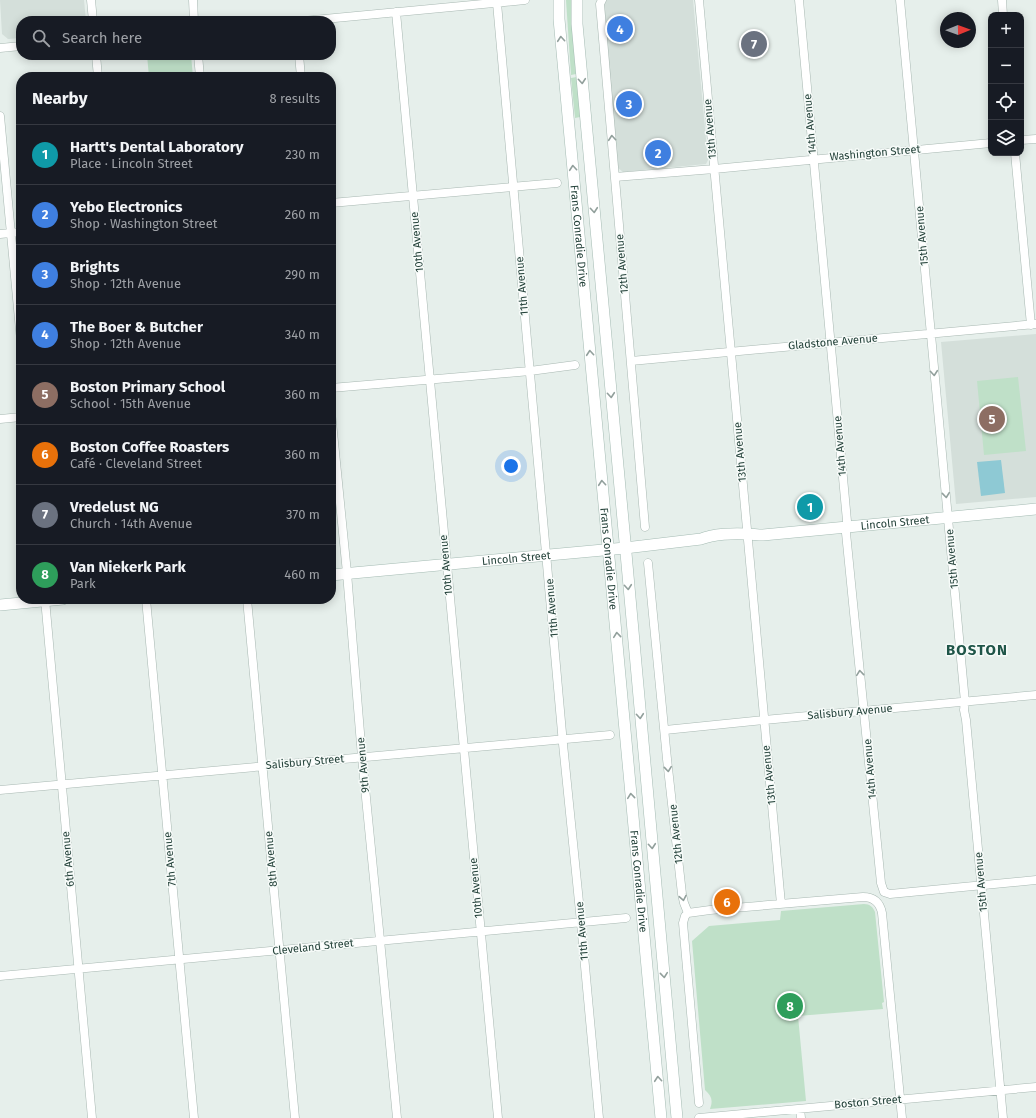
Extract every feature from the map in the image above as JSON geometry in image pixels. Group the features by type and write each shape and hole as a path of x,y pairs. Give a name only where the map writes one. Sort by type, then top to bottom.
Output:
{"main road":[{"name":"Frans Conradie Drive","path":"559,0 559,18 661,1118"},
{"name":"Frans Conradie Drive","path":"577,0 577,24 676,1118"},
{"name":"Lincoln Street","path":"336,574 625,548 702,539 712,536 750,536 1036,509"},
{"path":"0,605 16,603"}],"street":[{"path":"91,0 93,16"},
{"path":"193,0 194,16"},
{"path":"336,18 526,0"},
{"name":"12th Avenue","path":"602,0 600,4 645,528"},
{"name":"13th Avenue","path":"699,0 730,351 750,536 764,720 781,904"},
{"name":"14th Avenue","path":"798,0 847,527 846,534 880,883 884,892 890,894 981,885"},
{"name":"15th Avenue","path":"900,0 965,702 964,710 1003,1118"},
{"path":"1002,0 1003,12"},
{"name":"11th Avenue","path":"497,3 563,738 599,1118"},
{"name":"10th Avenue","path":"396,12 498,1118"},
{"path":"0,48 16,46"},
{"path":"96,60 98,72"},
{"path":"198,60 200,72"},
{"path":"299,60 301,72"},
{"path":"0,116 16,287"},
{"path":"1024,140 1036,139"},
{"name":"Washington Street","path":"615,177 988,143"},
{"path":"1016,156 1034,324"},
{"path":"336,203 557,183"},
{"path":"0,234 16,232"},
{"name":"Gladstone Avenue","path":"631,361 1034,324"},
{"path":"336,388 530,371 575,365"},
{"path":"0,419 16,417"},
{"name":"9th Avenue","path":"336,462 347,573 362,757 397,1118"},
{"name":"12th Avenue","path":"648,563 682,894 688,913"},
{"name":"6th Avenue","path":"45,604 92,1118"},
{"name":"7th Avenue","path":"146,604 194,1118"},
{"name":"8th Avenue","path":"247,604 295,1118"},
{"name":"Salisbury Avenue","path":"665,730 1036,695"},
{"name":"Salisbury Street","path":"0,790 563,738 610,735"},
{"path":"981,885 1036,880"},
{"path":"699,1103 683,923 685,916 688,913 710,910 863,897 872,898 876,901 882,913 902,1118"},
{"name":"Cleveland Street","path":"0,976 626,918"},
{"name":"Boston Street","path":"699,1118 1036,1087"},
{"path":"800,1109 801,1118"}],"shaded area":[{"path":"0,0 84,0 86,16 16,16 16,38 8,39 2,34"},
{"path":"604,0 693,0 708,160 706,164 623,172 618,168 603,3"},
{"path":"1036,334 1036,497 956,504 941,342"}],"green space":[{"path":"566,0 571,0 576,74 571,75"},
{"path":"147,60 191,60 193,72 149,72"},
{"path":"577,77 580,117 575,118 571,78"},
{"path":"1018,377 1026,451 984,455 977,381"},
{"path":"864,904 871,906 875,912 884,1002 882,1003 883,1009 798,1016 806,1101 710,1109 711,1099 705,1090 692,941 709,926 780,920 781,911"}],"water":[{"path":"1001,460 1005,493 981,496 977,462"}],"place":[{"name":"The Boer & Butcher","path":"620,29"},
{"name":"Vredelust NG","path":"754,44"},
{"name":"Brights","path":"629,104"},
{"name":"Yebo Electronics","path":"658,153"},
{"name":"Boston Primary School","path":"992,419"},
{"name":"Hartt's Dental Laboratory","path":"810,507"},
{"name":"Boston Coffee Roasters","path":"727,902"},
{"name":"Van Niekerk Park","path":"790,1006"}],"district":[{"name":"BOSTON","path":"977,650"}]}
